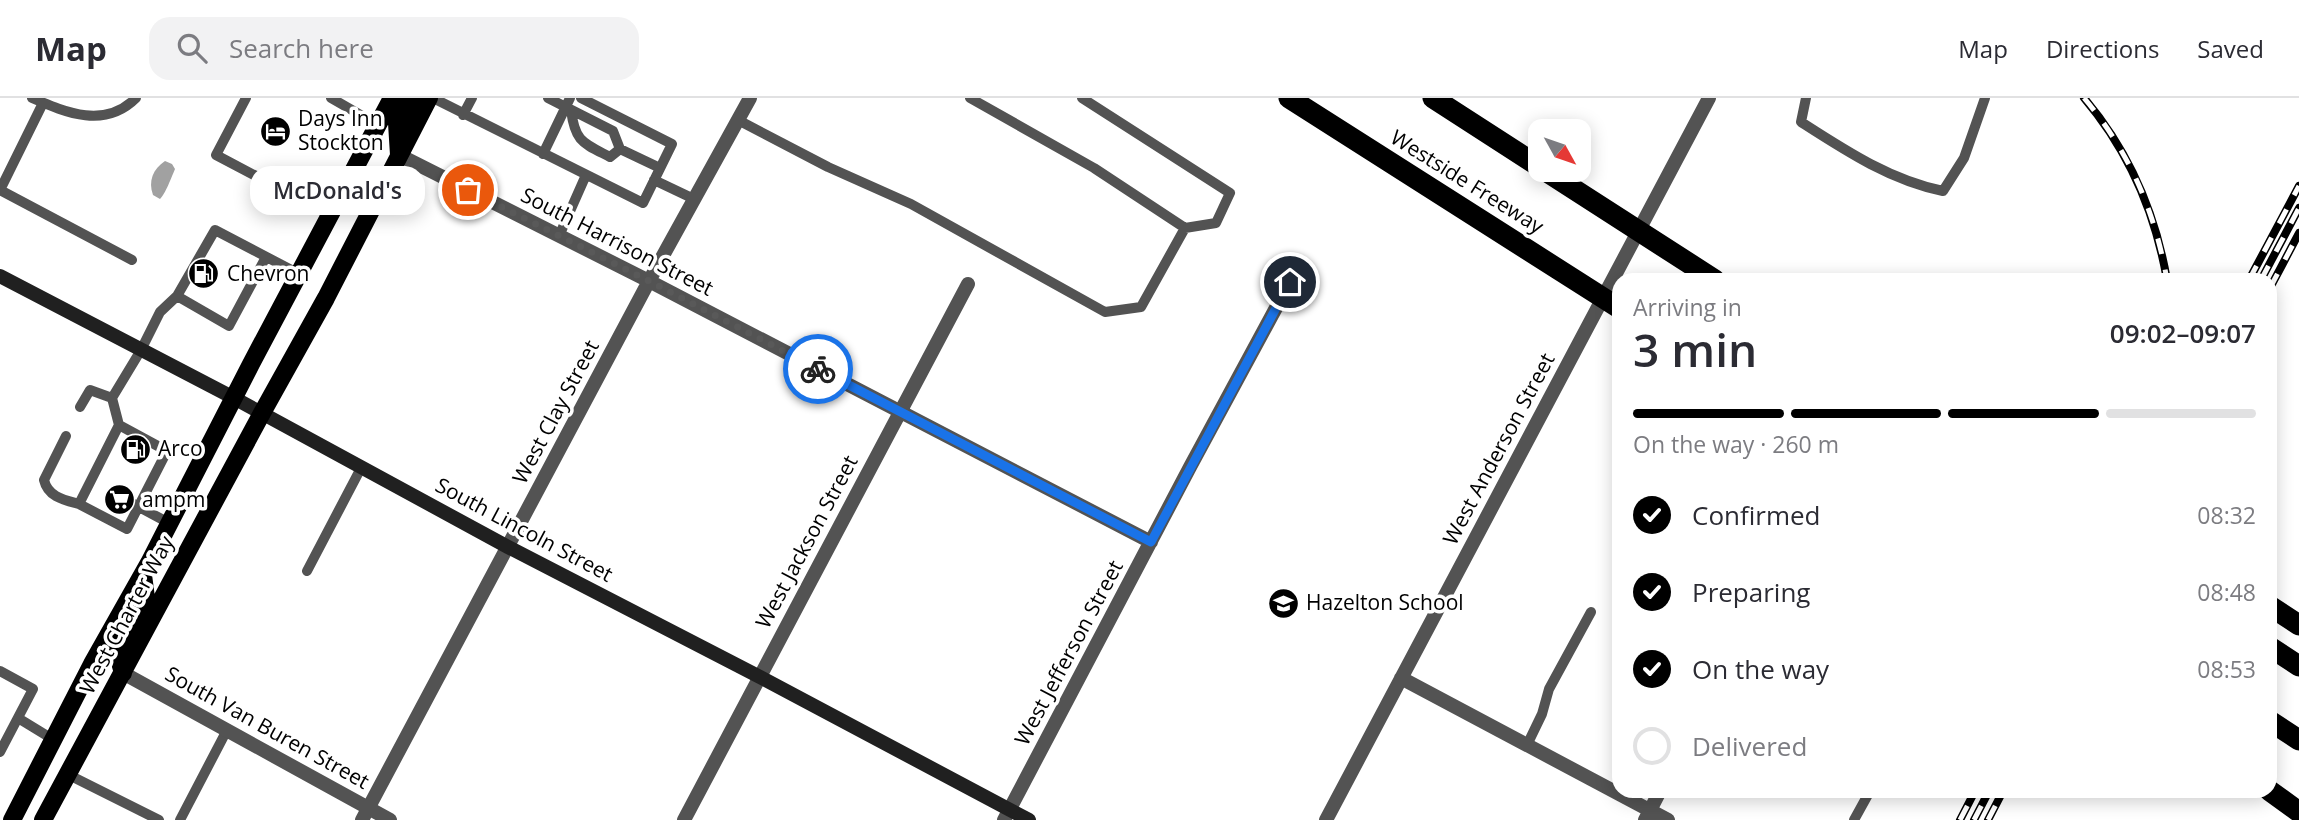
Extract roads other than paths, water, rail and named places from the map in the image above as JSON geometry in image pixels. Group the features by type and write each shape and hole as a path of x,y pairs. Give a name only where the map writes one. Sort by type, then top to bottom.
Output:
{"highway":[{"path":"1274,98 1341,131"},
{"name":"Westside Freeway","path":"1289,98 1612,303"},
{"path":"1433,98 1528,160"},
{"path":"1562,182 1705,273"},
{"path":"2277,611 2299,625"},
{"path":"2277,652 2299,666"},
{"path":"2277,726 2299,740"},
{"path":"2277,796 2299,812"}],"main road":[{"name":"West Charter Way","path":"12,820 392,98"},
{"path":"399,155 397,124 411,98"},
{"name":"West Charter Way","path":"43,820 326,298 431,98"},
{"path":"123,673 118,655 146,598 143,575"}],"street":[{"name":"West Clay Street","path":"365,814 649,281 750,98"},
{"name":"West Anderson Street","path":"1616,273 1709,98"},
{"name":"South Harrison Street","path":"399,155 649,281 1151,542"},
{"name":"South Lincoln Street","path":"0,276 234,398 508,547 760,677 1007,815 1029,820"},
{"name":"West Anderson Street","path":"1326,820 1612,281"},
{"name":"West Jefferson Street","path":"1007,815 1290,282"},
{"name":"West Jackson Street","path":"684,820 968,284"},
{"name":"South Van Buren Street","path":"123,673 227,730 365,814 390,820"},
{"path":"1401,678 1527,745 1612,795"},
{"path":"1618,798 1647,815 1668,820"},
{"path":"1647,815 1656,798"}],"lane":[{"path":"32,98 83,116 106,116 126,108 136,98"},
{"path":"246,98 216,155 330,215"},
{"path":"331,98 378,125"},
{"path":"431,98 643,203 672,144 582,98"},
{"path":"463,115 472,98"},
{"path":"548,98 569,105 613,131 620,149 660,168"},
{"path":"970,98 1094,168 1185,228 1216,223 1230,193 1082,98"},
{"path":"1806,98 1801,122 1894,177 1943,191 1964,158 1985,98"},
{"path":"43,103 0,190 132,260"},
{"path":"543,154 569,105"},
{"path":"569,105 573,128 582,142 610,157 620,149"},
{"path":"738,120 828,167 911,204 1105,312 1142,307 1185,228"},
{"path":"559,236 586,175"},
{"path":"654,180 694,199"},
{"path":"79,505 95,484 112,449 119,425 112,398 160,312 177,296 215,230 299,274"},
{"path":"177,296 229,326 266,257"},
{"path":"80,407 90,390 112,398"},
{"path":"66,436 44,480 46,489 59,499 79,505 127,529 166,451 119,425"},
{"path":"144,466 156,472"},
{"path":"307,571 361,468"},
{"path":"126,500 169,523"},
{"path":"1527,745 1542,714 1549,689 1591,612"},
{"path":"0,671 33,689 0,752"},
{"path":"18,718 54,740"},
{"path":"180,820 227,730"},
{"path":"67,774 159,820"},
{"path":"1854,820 1866,798"}],"railway":[{"path":"2084,98 2114,139 2138,183 2155,230 2166,273"},
{"path":"2253,273 2299,186"},
{"path":"2265,273 2299,208"},
{"path":"2277,275 2299,233"},
{"path":"1960,820 1971,798"},
{"path":"1974,820 1985,798"},
{"path":"1988,820 1999,798"}],"place":[{"name":"Days Inn Stockton","path":"275,131"},
{"name":"McDonald's","path":"468,190"},
{"name":"Chevron","path":"204,274"},
{"name":"Arco","path":"135,449"},
{"name":"ampm","path":"119,500"},
{"name":"Hazelton School","path":"1283,603"}]}
